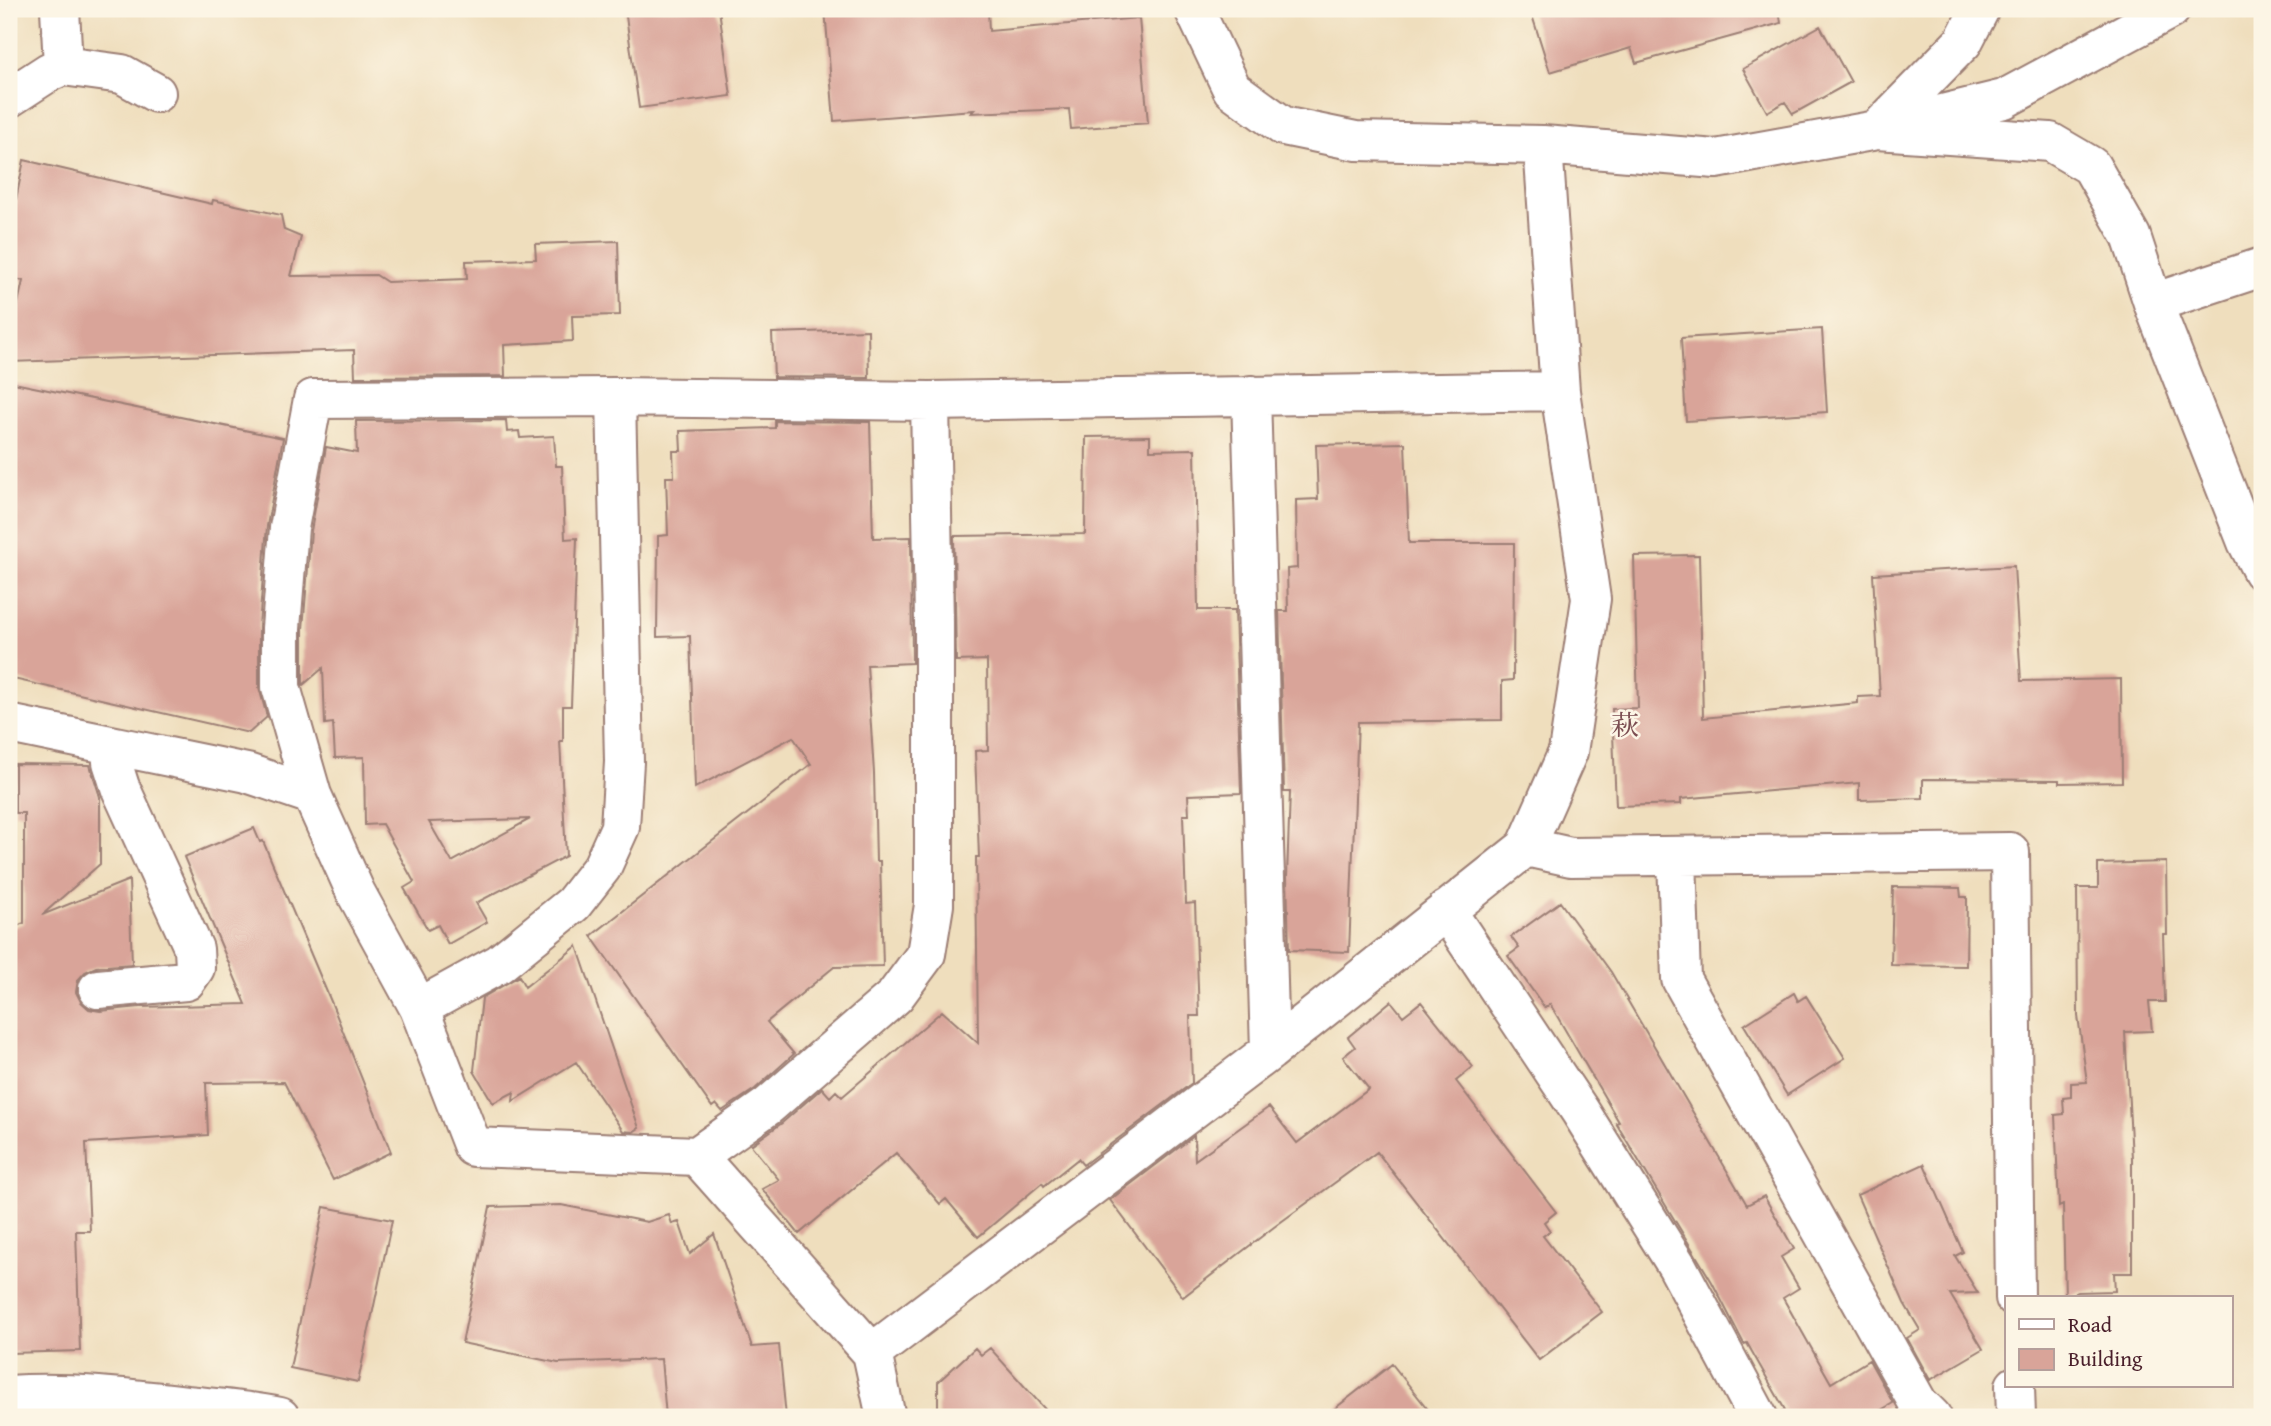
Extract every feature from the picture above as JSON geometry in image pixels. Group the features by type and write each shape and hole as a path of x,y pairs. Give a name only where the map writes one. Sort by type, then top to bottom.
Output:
{"street":[{"path":"60,9 64,66"},
{"path":"1194,9 1232,89 1283,126 1356,141 1543,145 1716,159 1877,130 2004,99 2171,9"},
{"path":"1877,130 1963,42 1980,9"},
{"path":"9,98 49,72 64,66 122,74 156,93"},
{"path":"1877,130 2050,142 2091,166 2131,236 2153,303 2247,542 2262,570"},
{"path":"872,1353 1270,1051 1526,847 1569,752 1591,599 1560,391 1543,145"},
{"path":"2153,303 2262,267"},
{"path":"930,401 934,905 926,954 895,996 768,1106 697,1156 473,1147 419,1008 356,893 312,795 281,687 281,628 289,528 313,400 616,397 930,401 1560,391"},
{"path":"1251,396 1270,1051"},
{"path":"419,1008 499,964 573,904 602,867 620,827 624,762 616,397"},
{"path":"9,724 247,773 312,795"},
{"path":"98,989 186,981 195,968 194,949 120,787 112,762 111,745"},
{"path":"1526,847 1571,857 2010,852 2015,1296"},
{"path":"1677,857 1681,979 1918,1403 1932,1417"},
{"path":"1446,910 1580,1111 1677,1266 1758,1417"},
{"path":"697,1156 872,1353 886,1417"},
{"path":"2015,1388 2016,1417"},
{"path":"9,1395 45,1393 104,1397 280,1417"}],"building":[{"path":"625,9 719,9 731,96 639,108"},
{"path":"825,9 988,9 989,31 1139,18 1148,123 1071,129 1069,109 971,113 974,110 834,121"},
{"path":"1530,9 1779,9 1781,23 1636,63 1631,48 1550,72"},
{"path":"1820,26 1851,82 1793,114 1785,102 1767,112 1743,69"},
{"path":"24,160 212,204 213,200 281,215 284,230 301,237 291,276 376,275 387,282 467,279 466,261 536,259 535,244 618,241 620,315 572,316 573,341 504,345 505,376 355,377 354,350 9,362 9,343 23,281 9,277 9,234"},
{"path":"1822,329 1827,412 1686,421 1681,338"},
{"path":"868,330 869,378 774,377 772,333"},
{"path":"9,382 283,438 267,526 259,626 259,687 267,717 249,733 9,678"},
{"path":"506,420 507,432 519,431 520,438 554,436 556,466 562,466 565,539 577,538 571,706 563,706 563,741 560,741 566,856 476,903 487,922 448,944 438,925 428,930 404,888 414,882 382,824 365,825 364,757 335,758 333,723 325,724 323,668 303,685 303,629 311,531 326,447 357,453 356,421","holes":["530,819 452,862 429,822"]},
{"path":"775,421 870,422 873,538 911,537 912,663 867,665 876,861 880,861 883,966 834,967 767,1022 794,1054 755,1089 722,1111 716,1104 712,1107 591,936 811,764 793,737 695,788 690,636 657,637 658,536 668,535 666,477 674,477 673,451 681,451 680,431 775,428"},
{"path":"1150,436 1150,450 1195,449 1198,610 1235,610 1241,793 1188,795 1189,815 1183,815 1186,904 1195,903 1199,1016 1190,1016 1192,1083 1083,1165 1078,1159 1044,1186 1042,1183 978,1237 946,1199 940,1204 896,1153 799,1234 762,1189 779,1180 751,1145 782,1123 822,1088 830,1097 836,1091 842,1097 942,1011 978,1043 976,857 979,857 975,751 988,750 987,660 956,661 954,536 1085,534 1086,437"},
{"path":"1405,443 1409,543 1514,543 1513,680 1502,681 1502,720 1358,722 1349,952 1289,950 1287,877 1290,792 1284,792 1279,611 1288,611 1287,569 1297,568 1296,500 1318,499 1316,445"},
{"path":"1699,555 1703,718 1858,703 1858,697 1880,696 1873,574 2014,566 2021,681 2121,679 2122,782 1923,779 1923,798 1859,800 1859,783 1681,799 1681,804 1616,806 1612,709 1638,708 1634,556"},
{"path":"15,764 90,765 100,797 100,864 42,915 129,880 132,964 96,967 85,972 78,980 76,992 81,1002 89,1009 100,1011 246,1004 184,857 254,828 260,842 263,841 332,1004 391,1152 333,1180 284,1082 206,1083 208,1135 86,1143 90,1231 76,1231 80,1351 9,1353 9,929 24,923 24,813 15,813"},
{"path":"2166,862 2167,934 2163,934 2165,1002 2149,1002 2152,1031 2125,1032 2132,1158 2132,1273 2114,1273 2115,1291 2078,1292 2065,1296 2063,1205 2059,1207 2055,1115 2064,1114 2063,1098 2071,1097 2071,1083 2087,1082 2078,1016 2077,888 2098,888 2098,864"},
{"path":"1893,887 1960,888 1961,897 1967,897 1966,966 1891,965"},
{"path":"1560,902 1611,972 1747,1205 1764,1196 1794,1249 1781,1257 1799,1288 1783,1298 1831,1383 1869,1360 1893,1403 1869,1417 1780,1417 1779,1414 1785,1410 1616,1123 1619,1122 1550,1004 1545,1008 1508,956 1519,948 1511,937"},
{"path":"577,946 639,1128 633,1132 623,1131 576,1062 513,1101 514,1092 493,1103 474,1071 482,998 519,976 525,987"},
{"path":"1794,993 1798,1001 1806,996 1845,1058 1787,1095 1744,1025"},
{"path":"1391,1001 1403,1016 1421,1002 1473,1067 1456,1081 1556,1212 1544,1222 1550,1231 1543,1236 1602,1312 1539,1360 1377,1152 1183,1297 1110,1200 1194,1136 1195,1160 1269,1107 1297,1143 1369,1089 1343,1057 1355,1047 1348,1037"},
{"path":"1924,1164 1963,1252 1955,1256 1978,1293 1950,1294 1983,1349 1930,1380 1907,1338 1920,1330 1904,1303 1857,1195"},
{"path":"561,1205 647,1222 669,1215 672,1224 679,1222 690,1254 714,1234 752,1347 779,1345 786,1417 666,1417 661,1359 558,1363 462,1343 490,1207"},
{"path":"324,1207 392,1220 358,1382 290,1368"},
{"path":"975,1348 981,1355 990,1348 1052,1417 938,1417 938,1382"},
{"path":"1392,1364 1434,1417 1324,1417"}],"district":[{"name":"萩","path":"1625,725"}]}
